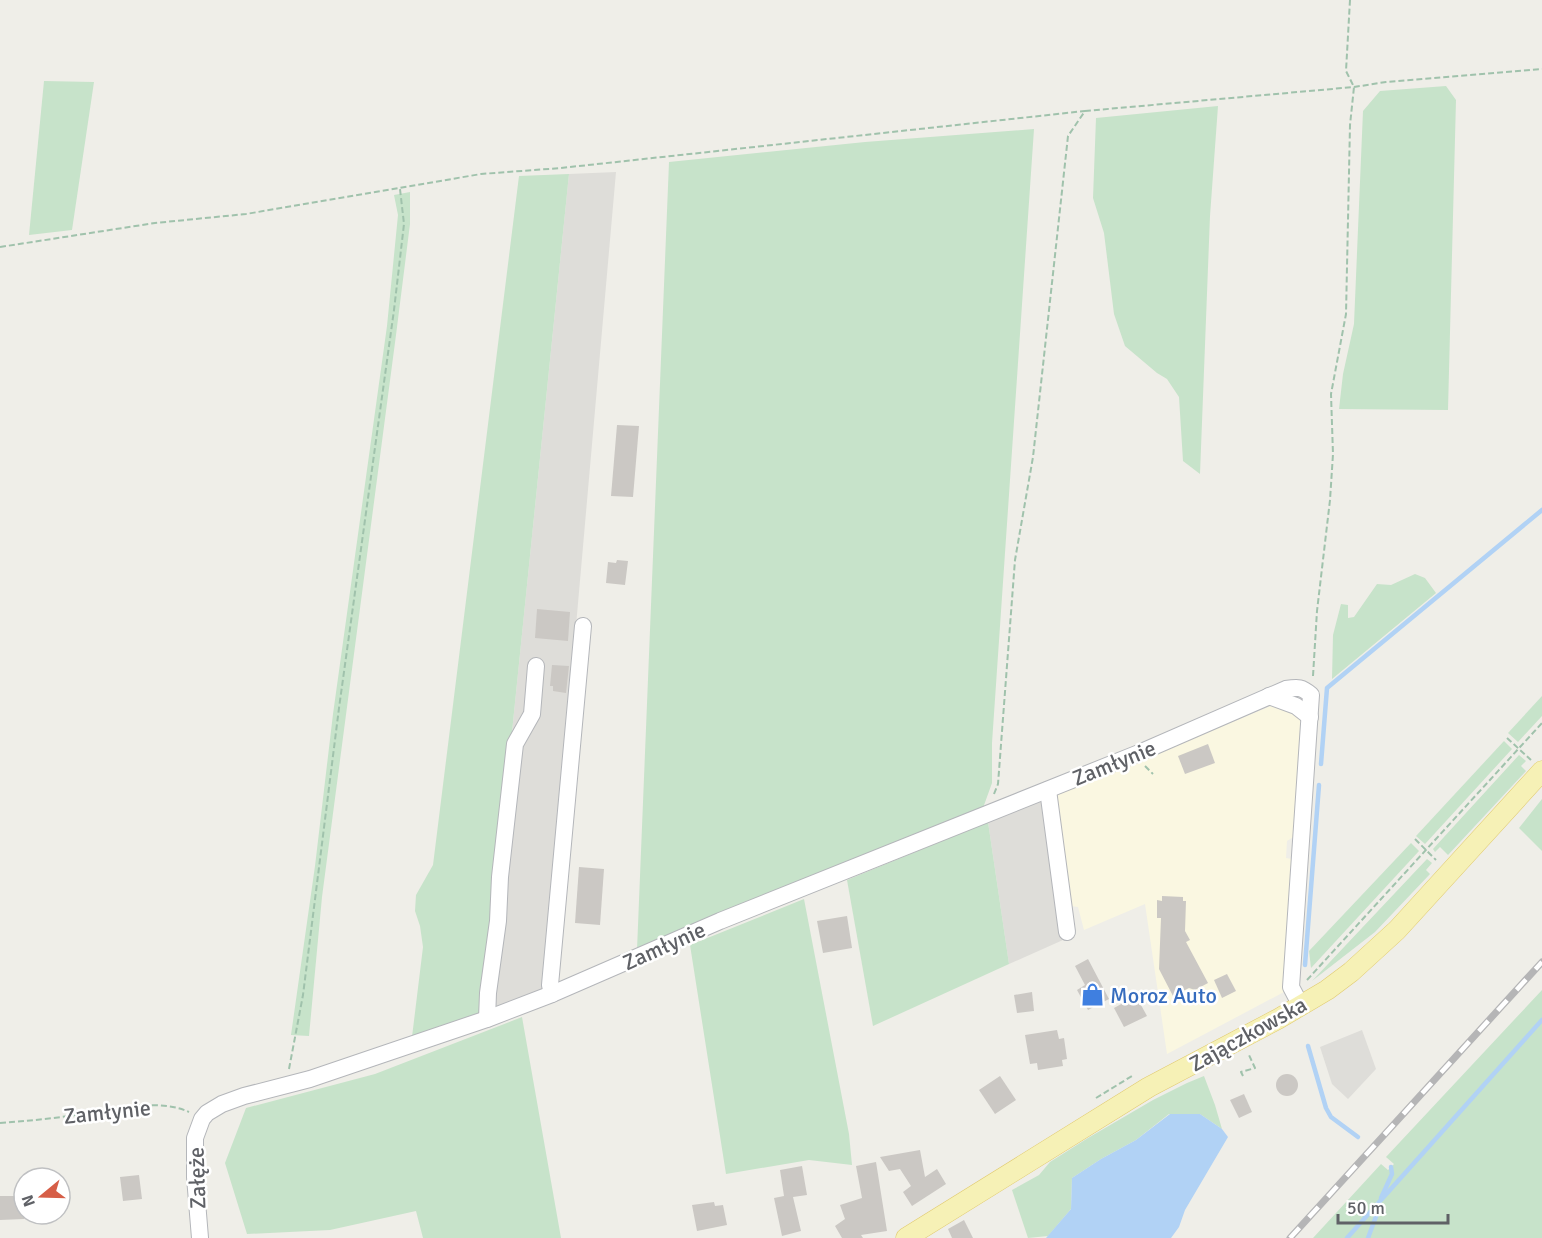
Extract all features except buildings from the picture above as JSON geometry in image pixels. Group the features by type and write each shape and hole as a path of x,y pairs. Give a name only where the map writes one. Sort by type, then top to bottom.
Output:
{"main road":[{"name":"Zajączkowska","path":"906,1238 1149,1087 1301,1006 1351,972 1373,953 1449,873 1538,767"}],"street":[{"path":"552,994 550,985 583,626"},
{"path":"487,1019 514,744 532,714 536,666"},
{"name":"Zamłynie","path":"202,1119 212,1110 230,1101 310,1079 487,1019 552,994 720,921 1153,747 1286,689 1302,688 1311,695"},
{"path":"1301,1006 1291,987 1311,695"},
{"path":"1269,696 1296,706 1310,717"},
{"path":"1048,790 1067,932"},
{"name":"Załęże","path":"200,1238 195,1138 202,1119"}],"path":[{"path":"1311,695 1317,611 1330,500 1333,454 1331,394 1346,314 1350,125 1354,87 1346,71 1350,0"},
{"path":"0,247 154,223 246,214 481,174 584,166 1086,111 1542,69"},
{"path":"987,813 998,784 1015,560 1033,457 1068,136 1086,111"},
{"path":"283,1086 288,1073 303,995 339,708 394,310 404,224 400,188"},
{"path":"1307,980 1542,723"},
{"path":"1507,738 1538,767"},
{"path":"1415,839 1449,873"},
{"path":"1243,1076 1241,1072 1255,1068 1249,1055"},
{"name":"Zamłynie","path":"0,1123 133,1107 161,1106 186,1110 202,1119"}],"shaded area":[{"path":"616,172 544,989 483,1016 569,174"},
{"path":"1278,703 1303,717 1295,836 1287,841 1286,858 1292,859 1284,992 1167,1054 1145,904 1084,930 1078,907 1070,906 1057,795"},
{"path":"1043,800 1063,940 1009,964 988,822"},
{"path":"1362,1030 1376,1069 1348,1099 1332,1084 1320,1047"}],"green space":[{"path":"44,81 94,82 72,230 29,235"},
{"path":"1446,86 1456,100 1448,410 1339,409 1343,374 1354,324 1363,111 1380,91"},
{"path":"1218,106 1210,216 1200,474 1183,461 1179,397 1167,379 1125,346 1114,314 1104,233 1093,198 1096,118"},
{"path":"1034,129 992,743 992,783 983,808 637,950 669,162 865,142"},
{"path":"569,174 483,1016 412,1037 423,947 415,911 416,895 433,865 519,176"},
{"path":"410,192 410,224 322,897 309,1036 291,1035 387,326 398,215 394,195"},
{"path":"1415,574 1425,578 1436,593 1332,679 1333,635 1341,604 1348,605 1348,618 1354,617 1377,584 1391,585"},
{"path":"1542,696 1542,716 1518,742 1508,733"},
{"path":"1504,741 1512,749 1425,844 1416,836"},
{"path":"1519,755 1526,761 1521,766 1526,771 1448,855 1440,847 1435,852 1433,849"},
{"path":"1542,799 1542,851 1519,828"},
{"path":"988,822 1009,964 873,1026 847,880"},
{"path":"1411,843 1419,851 1311,968 1309,951"},
{"path":"1427,859 1432,863 1426,870 1430,874 1375,932 1312,981"},
{"path":"804,899 849,1134 852,1165 809,1160 726,1174 690,945"},
{"path":"1542,990 1542,1238 1313,1238 1381,1164 1388,1170 1394,1164 1386,1157"},
{"path":"522,1017 561,1238 423,1238 416,1211 330,1230 247,1234 225,1163 246,1108 375,1074"},
{"path":"1204,1076 1222,1129 1200,1114 1169,1114 1136,1140 1072,1178 1071,1209 1048,1236 1028,1238 1012,1190 1039,1175 1050,1162 1088,1138 1153,1100"}],"water":[{"path":"1170,1114 1200,1114 1222,1129 1228,1137 1171,1238 1046,1238 1071,1209 1072,1178 1136,1140"}],"waterway":[{"path":"1321,764 1327,688 1542,510"},
{"path":"1305,965 1319,785"},
{"path":"1347,1238 1542,1020"},
{"path":"1308,1046 1326,1108 1331,1117 1358,1137"},
{"path":"1381,1198 1392,1174 1391,1167"},
{"path":"1368,1238 1378,1211"}],"railway":[{"path":"1290,1238 1542,962"}],"place":[{"name":"Moroz Auto","path":"1092,995"}]}
